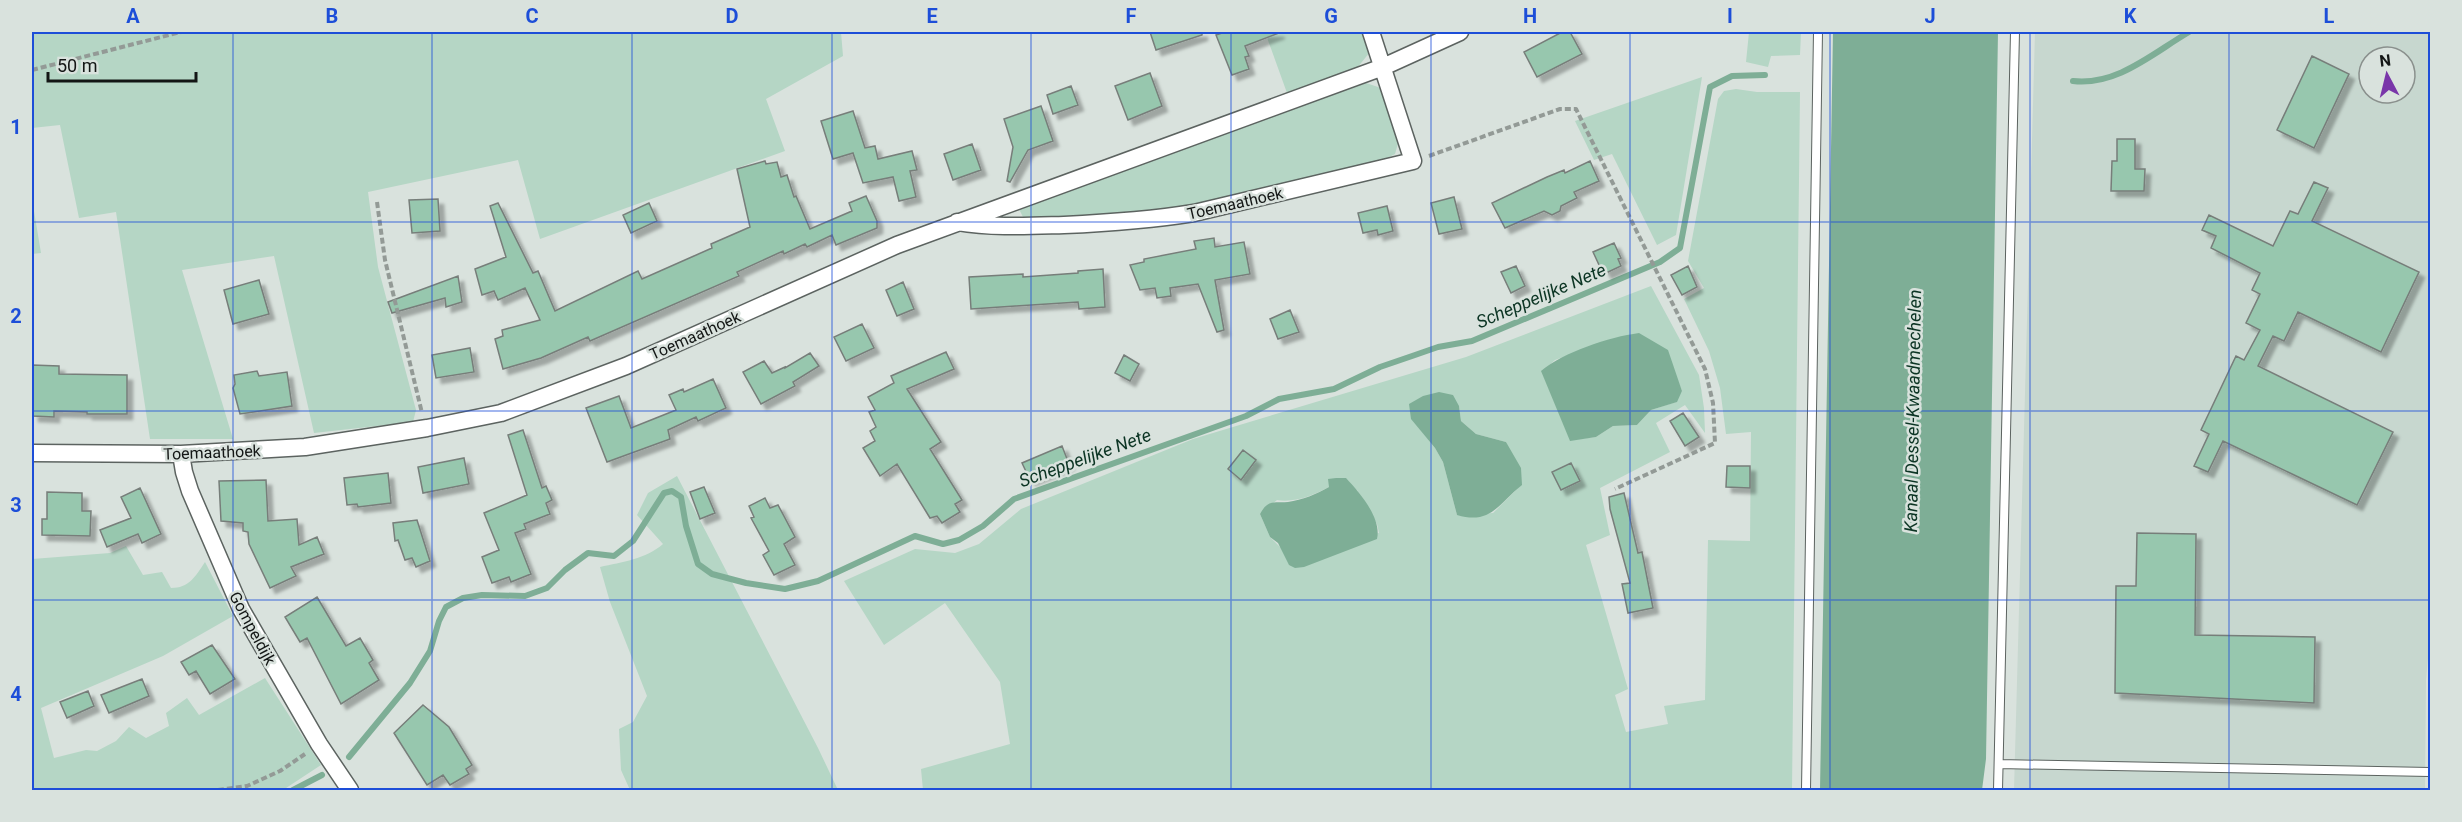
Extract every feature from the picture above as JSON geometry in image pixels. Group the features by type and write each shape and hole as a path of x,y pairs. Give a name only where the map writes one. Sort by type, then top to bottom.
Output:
{"street":[{"path":"1371,32 1413,162"},
{"name":"Toemaathoek","path":"32,453 181,454 304,447 427,428 501,413 587,381 897,245 1383,67 1460,32"},
{"name":"Toemaathoek","path":"956,222 984,227 1158,219 1194,213 1413,162"},
{"name":"Gompeldijk","path":"181,454 190,492 241,609 319,744 350,790"}],"lane":[{"path":"1806,790 1818,32"},
{"path":"1998,790 2015,32"},
{"path":"1999,764 2430,772"}],"path":[{"path":"32,70 181,32"},
{"path":"1413,162 1560,109 1576,109 1658,279 1705,369 1713,403 1714,443 1615,489"},
{"path":"377,202 387,271 427,428"},
{"path":"218,790 247,786 280,771 319,744"}],"shaded area":[{"path":"32,32 841,32 843,56 766,99 785,151 540,239 518,160 368,192 378,267 416,410 413,422 314,433 274,256 182,270 233,439 150,439 116,212 79,218 60,125 32,128"},
{"path":"1265,32 1367,32 1370,52 1357,68 1287,93"},
{"path":"1749,32 1801,32 1800,55 1771,56 1768,67 1746,62"},
{"path":"2035,32 2430,32 2430,637 2426,680 2425,790 2014,790"},
{"path":"1702,77 1676,235 1657,245 1612,154 1594,160 1575,121"},
{"path":"1366,83 1381,88 1399,140 1395,154 1381,161 1194,206 1120,215 1024,219 1019,209 1024,206"},
{"path":"1736,89 1757,92 1800,92 1792,790 923,790 921,769 1010,744 1000,682 945,603 884,645 844,581 915,549 955,553 979,544 1021,509 1193,439 1466,357 1651,286 1699,375 1705,433 1685,405 1656,423 1670,452 1600,488 1610,535 1586,545 1628,689 1615,695 1626,732 1668,724 1664,706 1705,700 1708,540 1750,541 1751,432 1726,434 1720,388 1709,351 1684,299 1704,288 1688,261 1718,99 1724,91","holes":["1596,345 1678,381 1682,391 1676,402 1651,410 1637,425 1613,426 1596,437 1570,440 1542,372 1555,360","1459,406 1461,421 1476,434 1506,442 1521,485 1493,513 1457,515 1443,462 1412,419","1329,487 1357,490 1377,524 1379,533 1280,547 1270,537 1260,514 1277,500 1284,501 1311,495"]},
{"path":"32,199 41,253 32,254"},
{"path":"677,476 838,790 630,790 621,770 619,729 633,722 647,696 610,602 600,567 641,557 663,544 637,515 648,493"},
{"path":"126,546 143,575 162,572 171,588 187,584 205,562 233,616 163,656 41,708 54,758 86,750 97,751 116,741 129,727 146,738 169,726 166,713 187,698 199,715 265,678 321,765 283,790 32,790 32,559 110,553"}],"water":[{"name":"Kanaal Dessel-Kwaadmechelen","path":"1833,32 1998,32 1986,759 1982,790 1820,790"},
{"path":"1639,333 1668,350 1682,391 1677,402 1651,410 1637,425 1613,426 1596,437 1570,441 1541,371 1587,346"},
{"path":"1439,392 1453,395 1459,406 1461,421 1476,434 1506,442 1521,468 1522,485 1486,515 1469,517 1457,515 1443,462 1435,448 1411,419 1409,404 1423,396"},
{"path":"1346,478 1368,506 1376,523 1377,539 1304,567 1295,568 1289,565 1278,543 1270,537 1260,514 1269,504 1293,501 1320,492 1329,487 1328,479"}],"building":[{"path":"1150,32 1202,32 1202,35 1156,50"},
{"path":"1225,32 1279,33 1245,46 1249,56 1245,57 1249,69 1232,75 1216,35"},
{"path":"1562,32 1570,32 1582,54 1537,77 1524,52"},
{"path":"2312,56 2349,74 2314,148 2277,130"},
{"path":"1150,73 1162,106 1128,120 1115,86"},
{"path":"1071,86 1078,105 1053,114 1047,95"},
{"path":"1041,106 1053,141 1028,150 1010,182 1007,181 1013,147 1004,119"},
{"path":"853,111 865,148 875,146 878,159 912,151 917,170 910,171 916,197 899,201 893,177 863,183 853,153 833,159 821,121"},
{"path":"2117,139 2135,139 2135,169 2145,169 2144,191 2111,191 2112,161 2117,161"},
{"path":"972,144 981,170 953,180 944,154"},
{"path":"765,161 766,164 777,162 781,177 787,175 794,197 796,196 810,229 852,211 849,203 866,196 877,221 877,228 836,245 832,235 807,247 805,244 784,254 783,251 737,272 739,276 590,341 588,337 541,358 503,369 495,339 503,336 502,330 540,320 525,288 498,300 494,291 482,295 475,269 506,257 490,206 498,203 533,273 538,271 555,311 638,271 642,279 712,248 711,244 750,227 737,169"},
{"path":"1590,161 1599,181 1574,192 1577,198 1561,206 1560,211 1552,215 1544,211 1505,228 1492,203 1547,177 1564,170 1565,173"},
{"path":"2314,182 2328,188 2312,221 2419,272 2381,352 2298,312 2284,341 2273,336 2258,366 2393,432 2357,505 2223,441 2208,472 2194,466 2209,434 2201,430 2236,356 2244,360 2260,330 2246,323 2260,294 2252,290 2260,273 2211,248 2216,236 2202,230 2209,215 2273,246 2290,211 2298,214"},
{"path":"1454,197 1462,229 1439,234 1431,203"},
{"path":"438,199 440,231 412,233 409,200"},
{"path":"649,203 657,221 631,233 623,215"},
{"path":"1387,206 1393,231 1378,235 1377,230 1363,233 1358,213"},
{"path":"1214,238 1215,247 1244,242 1250,274 1215,280 1224,330 1217,332 1198,284 1170,288 1171,296 1157,298 1155,288 1140,290 1130,265 1144,262 1144,259 1196,249 1194,241"},
{"path":"1614,243 1621,258 1618,259 1621,266 1606,273 1602,266 1600,267 1593,252"},
{"path":"1516,266 1525,286 1511,293 1501,272"},
{"path":"1688,266 1697,287 1682,295 1671,275"},
{"path":"1103,269 1105,307 1079,309 1078,302 971,309 969,277 1023,274 1023,277"},
{"path":"458,276 462,302 446,307 445,298 392,313 388,302"},
{"path":"259,280 269,314 233,324 224,290"},
{"path":"903,282 914,309 897,316 886,290"},
{"path":"1290,310 1299,332 1278,339 1270,319"},
{"path":"862,324 874,348 846,361 834,337"},
{"path":"470,348 474,372 436,378 432,355"},
{"path":"946,352 954,369 907,389 941,442 930,449 962,500 955,504 960,512 942,523 937,516 930,518 897,464 880,476 863,448 875,441 870,431 876,427 869,412 875,410 868,397 894,383 891,376"},
{"path":"810,353 819,366 793,382 795,386 761,404 743,372 764,361 772,373"},
{"path":"1124,355 1139,364 1130,381 1115,373"},
{"path":"32,365 59,366 59,374 127,375 127,414 54,411 54,417 33,416"},
{"path":"257,371 259,376 287,372 292,406 240,414 233,388 234,375"},
{"path":"713,379 726,408 698,421 696,417 668,430 670,439 607,462 586,408 619,396 631,428 676,410 669,395 683,389 684,392"},
{"path":"1683,413 1699,437 1685,446 1670,421"},
{"path":"523,430 542,488 546,486 552,500 546,503 550,514 524,524 526,529 515,533 531,574 511,582 509,577 492,583 482,557 499,550 484,513 527,495 508,435"},
{"path":"1062,446 1069,464 1030,480 1022,463"},
{"path":"1243,450 1256,460 1241,480 1228,469"},
{"path":"464,458 469,484 423,493 418,467"},
{"path":"1571,463 1580,481 1561,490 1552,472"},
{"path":"1727,466 1750,466 1750,488 1726,487"},
{"path":"388,473 391,503 358,507 357,504 347,505 344,478"},
{"path":"266,480 268,521 297,519 299,545 317,537 324,554 291,567 296,576 270,588 249,544 248,532 243,531 243,523 221,521 219,481"},
{"path":"704,487 715,513 700,519 690,492"},
{"path":"140,488 161,534 142,543 138,534 107,547 100,530 131,518 121,497"},
{"path":"47,492 82,493 82,511 91,511 90,536 42,535 42,519 47,519"},
{"path":"1624,493 1638,553 1642,552 1653,608 1628,613 1622,584 1630,583 1610,509 1609,497"},
{"path":"765,498 770,508 778,505 795,537 784,544 795,565 774,575 763,555 769,551 751,518 754,517 749,506"},
{"path":"417,520 430,561 416,567 412,558 405,560 398,540 395,541 393,523"},
{"path":"2137,533 2196,534 2195,635 2315,637 2314,703 2115,693 2116,586 2136,586"},
{"path":"317,597 346,646 360,638 373,660 369,663 379,680 341,704 307,638 300,642 285,617"},
{"path":"212,645 235,679 210,694 196,671 189,675 181,662"},
{"path":"142,679 149,696 109,713 101,695"},
{"path":"88,691 94,706 67,718 60,702"},
{"path":"423,705 449,727 472,765 466,769 469,774 450,785 443,775 427,785 394,733"}],"waterway":[{"name":"Scheppelijke Nete","path":"2073,81 2089,81 2120,73 2189,32"},
{"name":"Scheppelijke Nete","path":"349,757 410,683 430,651 446,607 463,598 482,595 525,596 547,588 565,570 588,553 614,556 633,541 664,493 672,491 681,497 686,526 698,564 712,574 746,583 785,589 818,581 915,536 943,544 959,540 983,526 1014,499 1246,416 1279,399 1334,389 1380,367 1438,347 1472,341 1660,262 1680,248 1710,87 1732,76 1765,75"},
{"name":"Scheppelijke Nete","path":"293,790 322,775"}]}
